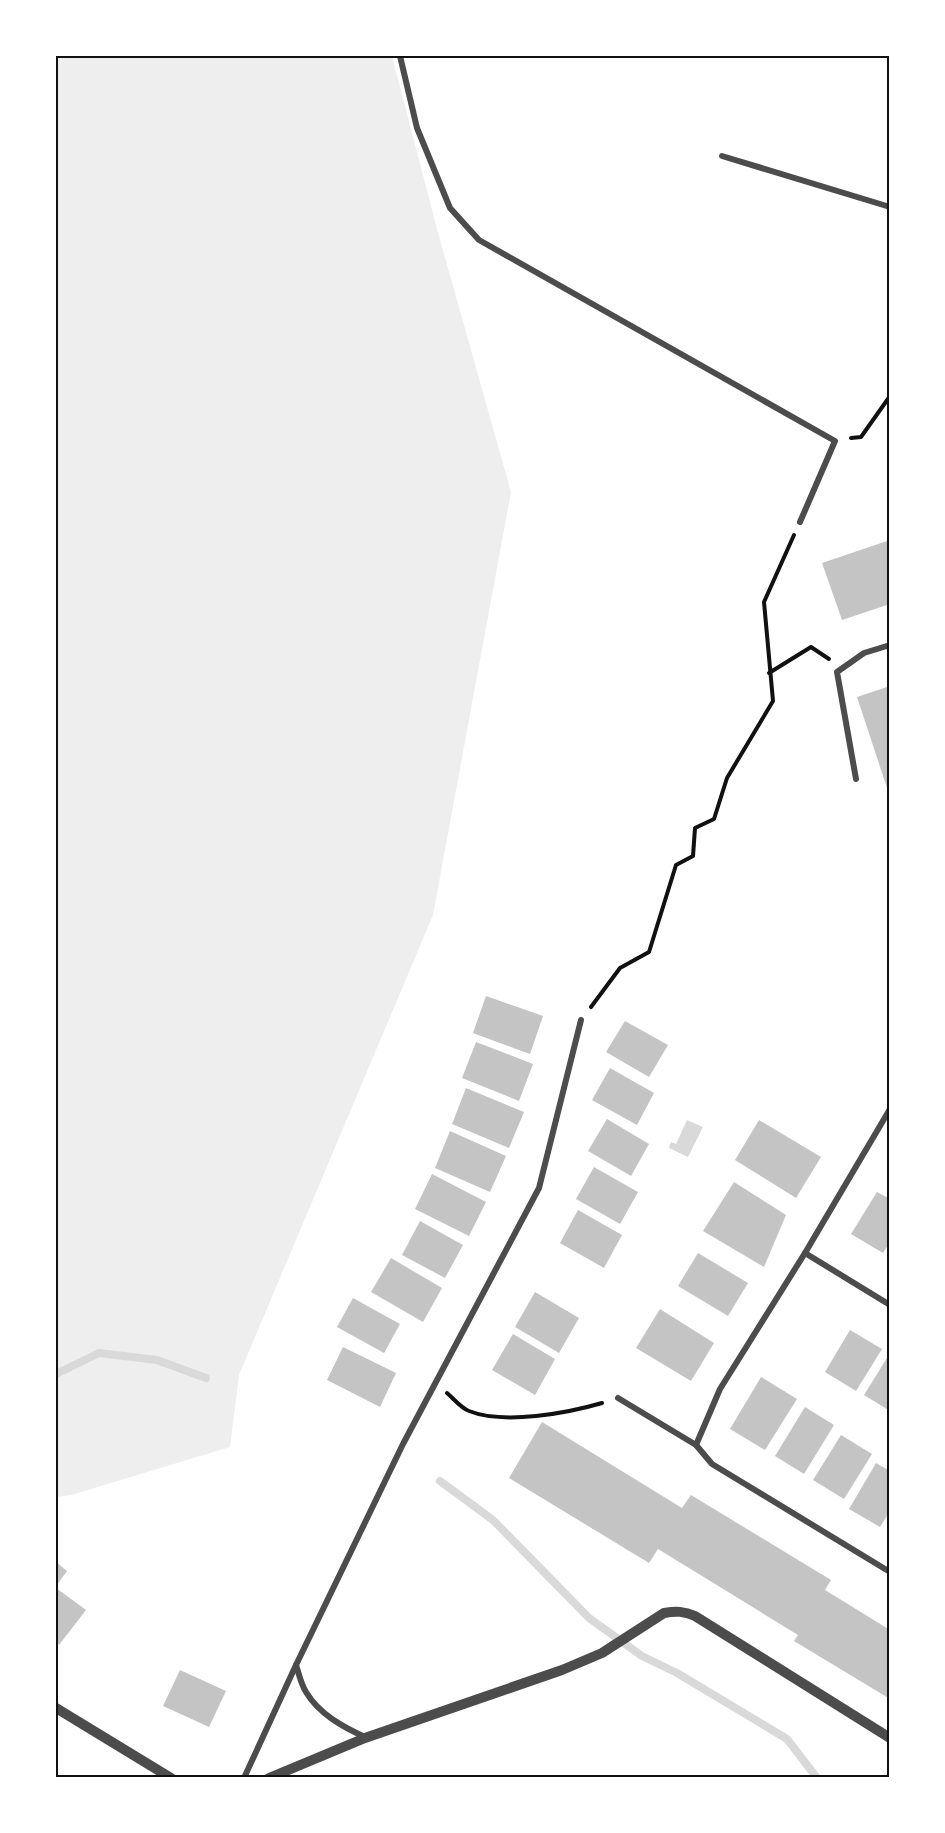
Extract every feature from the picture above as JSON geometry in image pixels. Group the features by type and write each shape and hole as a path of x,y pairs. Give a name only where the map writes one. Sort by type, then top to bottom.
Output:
{"street":[{"path":"400,56 417,128 450,208 479,240 835,441 800,522"},
{"path":"722,156 890,207"},
{"path":"856,779 837,672 864,653 890,645"},
{"path":"244,1778 403,1444 539,1188 581,1020"},
{"path":"696,1445 720,1389 805,1253 890,1109"},
{"path":"805,1253 890,1305"},
{"path":"618,1398 696,1445 712,1464 890,1572"},
{"path":"269,1778 365,1737 562,1670 602,1653 664,1613 674,1611 685,1611 695,1616 890,1738"},
{"path":"296,1665 306,1692 323,1712 345,1728 365,1737"},
{"path":"56,1708 171,1778"}],"path":[{"path":"835,441 861,437 890,396"},
{"path":"581,1020 620,968 649,952 676,865 693,856 695,828 714,819 727,778 773,701 764,602 800,522"},
{"path":"769,673 811,646 842,669"},
{"path":"435,1383 468,1411 503,1417 571,1412 618,1398"}],"shaded area":[{"path":"56,56 392,56 437,229 511,492 433,915 239,1375 230,1447 71,1495 56,1497"},
{"path":"687,1120 703,1127 688,1157 669,1148 671,1142 676,1144"}],"building":[{"path":"890,540 890,604 842,620 822,563"},
{"path":"890,686 890,794 889,794 857,697"},
{"path":"486,996 543,1016 530,1054 473,1033"},
{"path":"625,1021 668,1045 649,1077 606,1052"},
{"path":"476,1042 533,1064 519,1101 462,1078"},
{"path":"610,1068 654,1093 637,1125 592,1100"},
{"path":"466,1088 524,1112 509,1148 452,1124"},
{"path":"607,1119 649,1144 631,1176 588,1151"},
{"path":"759,1120 821,1157 796,1198 735,1160"},
{"path":"450,1131 506,1156 490,1192 435,1168"},
{"path":"594,1167 638,1192 620,1224 576,1199"},
{"path":"432,1174 486,1202 469,1236 415,1209"},
{"path":"734,1182 786,1215 764,1267 703,1231"},
{"path":"877,1192 890,1199 890,1242 883,1253 851,1234"},
{"path":"578,1210 622,1235 604,1268 560,1243"},
{"path":"420,1221 463,1245 445,1278 402,1255"},
{"path":"698,1253 748,1283 728,1316 678,1286"},
{"path":"391,1258 442,1288 423,1322 371,1292"},
{"path":"535,1292 579,1318 559,1353 515,1327"},
{"path":"353,1298 400,1324 384,1353 337,1327"},
{"path":"660,1309 714,1343 691,1381 636,1348"},
{"path":"850,1330 882,1349 856,1391 825,1372"},
{"path":"513,1334 555,1359 535,1395 492,1370"},
{"path":"343,1347 396,1373 380,1407 327,1380"},
{"path":"890,1353 890,1411 864,1395"},
{"path":"761,1377 797,1399 765,1450 730,1429"},
{"path":"805,1407 834,1425 804,1474 775,1456"},
{"path":"542,1422 682,1508 691,1495 831,1580 825,1590 890,1630 890,1699 794,1641 798,1635 658,1549 649,1563 509,1478"},
{"path":"841,1435 872,1454 844,1499 813,1480"},
{"path":"876,1463 890,1471 890,1511 880,1527 849,1509"},
{"path":"56,1562 67,1571 56,1586"},
{"path":"56,1588 86,1610 59,1645 56,1642"},
{"path":"180,1670 226,1691 209,1727 163,1706"}],"waterway":[{"path":"56,1374 99,1353 157,1360 206,1378"},
{"path":"440,1481 493,1520 589,1618 642,1656 677,1673 787,1739 817,1778"}]}
